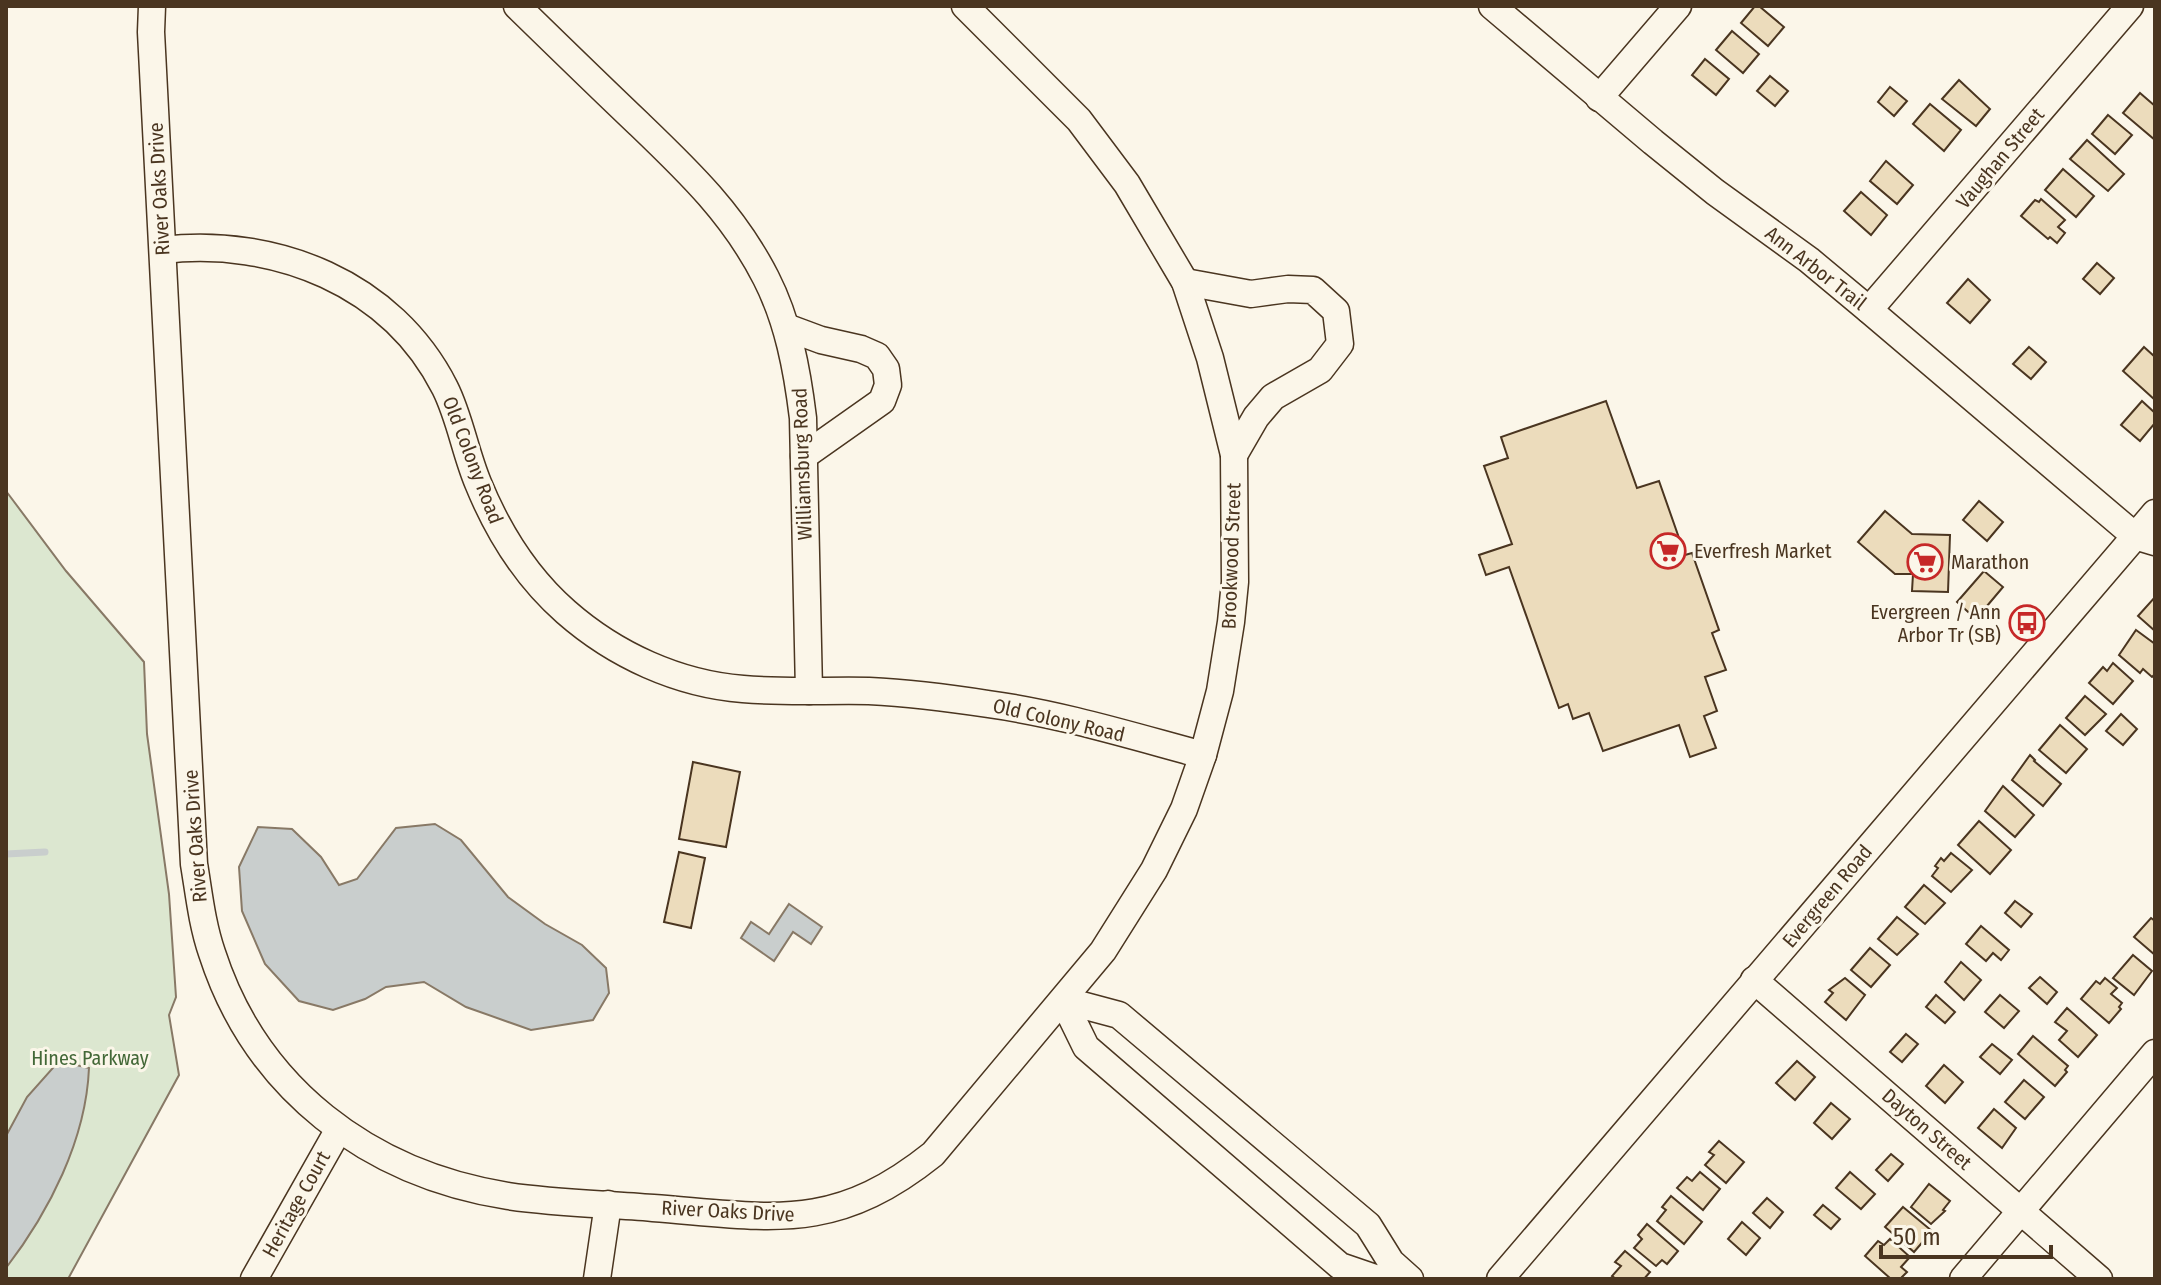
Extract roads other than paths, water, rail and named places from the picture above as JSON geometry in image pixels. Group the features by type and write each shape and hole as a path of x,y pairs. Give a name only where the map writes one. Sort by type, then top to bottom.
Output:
{"street":[{"name":"River Oaks Drive","path":"152,6 194,864 201,913 221,978 251,1036 292,1089 317,1113 383,1157 453,1184 509,1196 776,1218 823,1212 861,1200 902,1178 933,1154 1063,1000"},
{"name":"Williamsburg Road","path":"517,6 710,193 741,234 767,279 786,327 798,377 804,456 809,691"},
{"name":"Brookwood Street","path":"965,6 1079,120 1127,184 1185,282 1210,358 1234,455 1236,542 1231,622 1220,691 1203,755 1184,809 1154,870 1111,940 1063,1000"},
{"name":"Ann Arbor Trail","path":"1492,6 1715,192 1809,260 2145,539"},
{"path":"1599,98 1678,6"},
{"name":"Vaughan Street","path":"1869,310 2130,6"},
{"name":"Old Colony Road","path":"163,250 214,247 266,253 315,269 360,294 400,326 432,365 455,410 477,481 498,526 528,572 566,613 619,651 677,676 742,689 902,694 990,704 1076,721 1203,755"},
{"name":"Brookwood Street","path":"1185,282 1251,294 1288,289 1313,290 1336,311 1340,344 1320,370 1273,397 1256,417 1234,455"},
{"path":"786,327 821,340 861,349 877,356 886,369 888,385 882,401 804,456"},
{"name":"Evergreen Road","path":"1500,1279 1801,929 1887,824 2145,539 2155,513"},
{"name":"Dayton Street","path":"1754,980 2099,1279"},
{"path":"1063,1000 1086,1047 1340,1266 1378,1279"},
{"path":"1063,1000 1119,1015 1368,1225 1391,1262 1410,1279"},
{"path":"1963,1279 2155,1053"},
{"name":"Heritage Court","path":"254,1279 339,1129"},
{"path":"597,1279 608,1204"}],"waterway":[{"path":"6,854 45,852"}],"place":[{"name":"Everfresh Market","path":"1668,551"},
{"name":"Marathon","path":"1925,562"},
{"name":"Evergreen / Ann Arbor Tr (SB)","path":"2027,623"}],"park label":[{"name":"Hines Parkway","path":"90,1058"}]}
